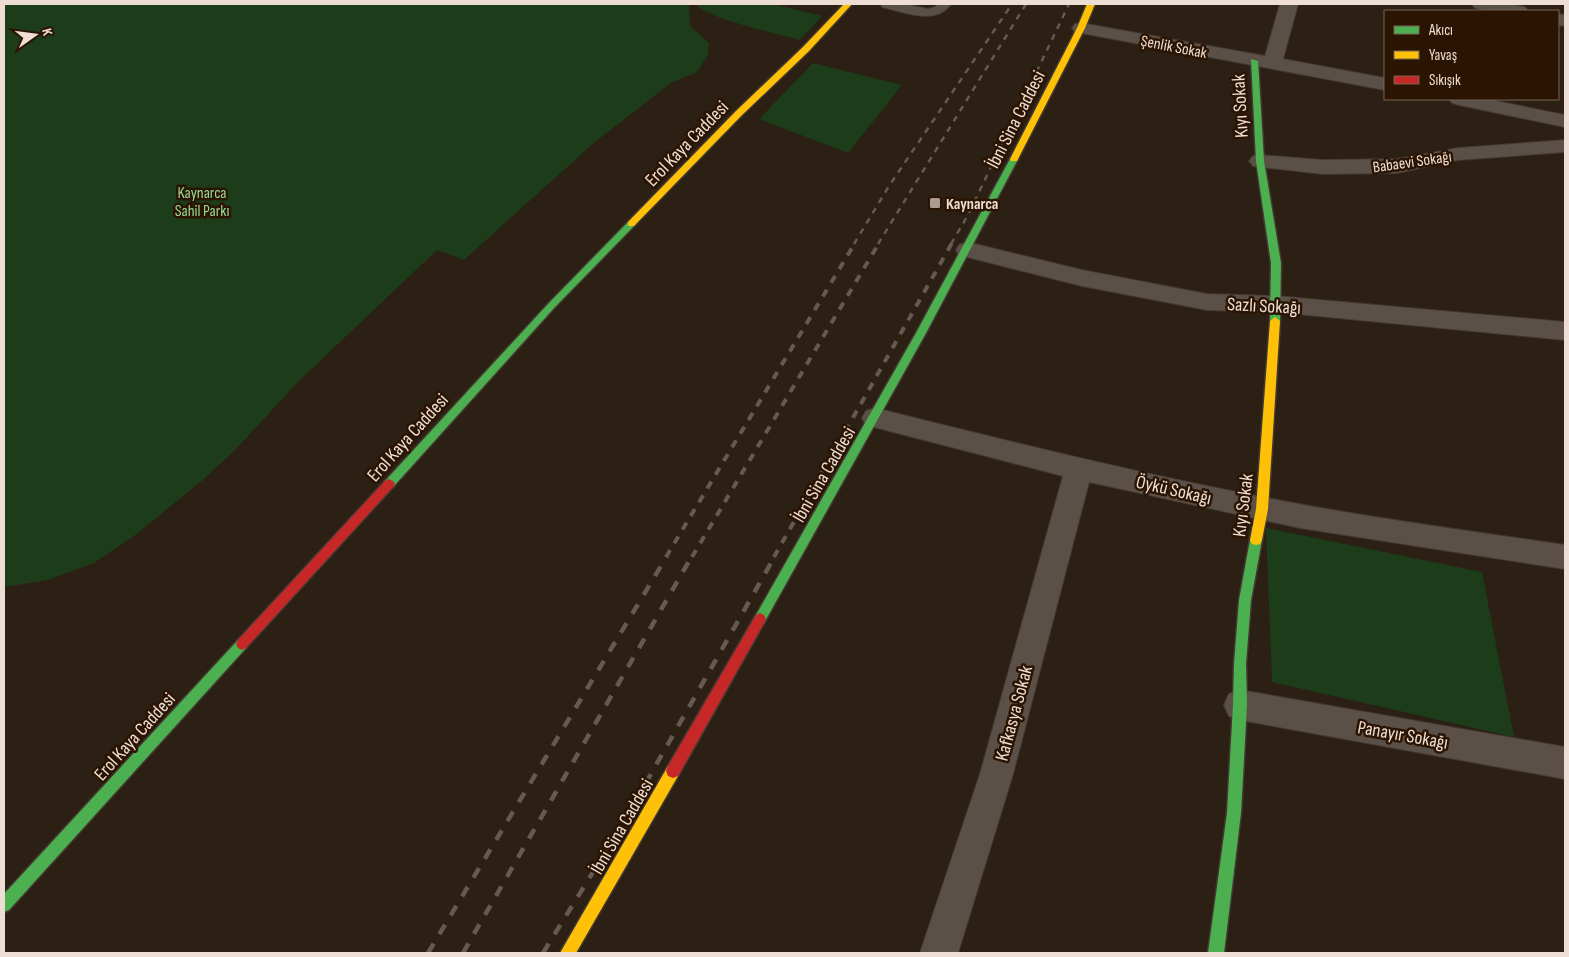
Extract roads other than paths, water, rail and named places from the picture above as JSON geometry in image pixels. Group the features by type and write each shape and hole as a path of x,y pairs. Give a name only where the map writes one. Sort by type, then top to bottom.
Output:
{"street":[{"name":"Erol Kaya Caddesi","path":"4,905 551,306 739,113 806,49 848,4"},
{"name":"İbni Sina Caddesi","path":"568,953 875,418 968,250 1081,28 1091,4"},
{"path":"1273,62 1289,4"},
{"path":"1481,4 1514,10"},
{"name":"Şenlik Sokak","path":"1081,28 1384,84"},
{"name":"Kıyı Sokak","path":"1216,953 1234,813 1244,600 1262,509 1276,304 1276,263 1260,161 1254,61"},
{"path":"1464,100 1565,121"},
{"name":"Babaevi Sokağı","path":"1260,161 1323,167 1397,166 1458,154 1565,146"},
{"name":"Sazlı Sokağı","path":"968,250 1082,278 1207,302 1276,304 1565,330"},
{"name":"Öykü Sokağı","path":"875,418 1078,470 1262,509 1388,532 1565,557"},
{"name":"Kafkasya Sokak","path":"940,953 966,880 1015,711 1078,470"},
{"name":"Panayır Sokağı","path":"1240,705 1565,763"}],"lane":[{"path":"887,4 928,13 940,10 945,4"}],"railway":[{"path":"854,244 889,186 1012,4"},
{"path":"878,244 1026,4"},
{"path":"951,244 968,215 1069,4"},
{"path":"666,557 855,243"},
{"path":"692,557 879,243"},
{"path":"774,557 952,243"},
{"path":"428,953 667,556"},
{"path":"463,953 692,556"},
{"path":"543,953 619,830 775,556"}],"place":[{"name":"Kaynarca","path":"935,203"}],"park label":[{"name":"Kaynarca Sahil Parkı","path":"202,201"}]}
